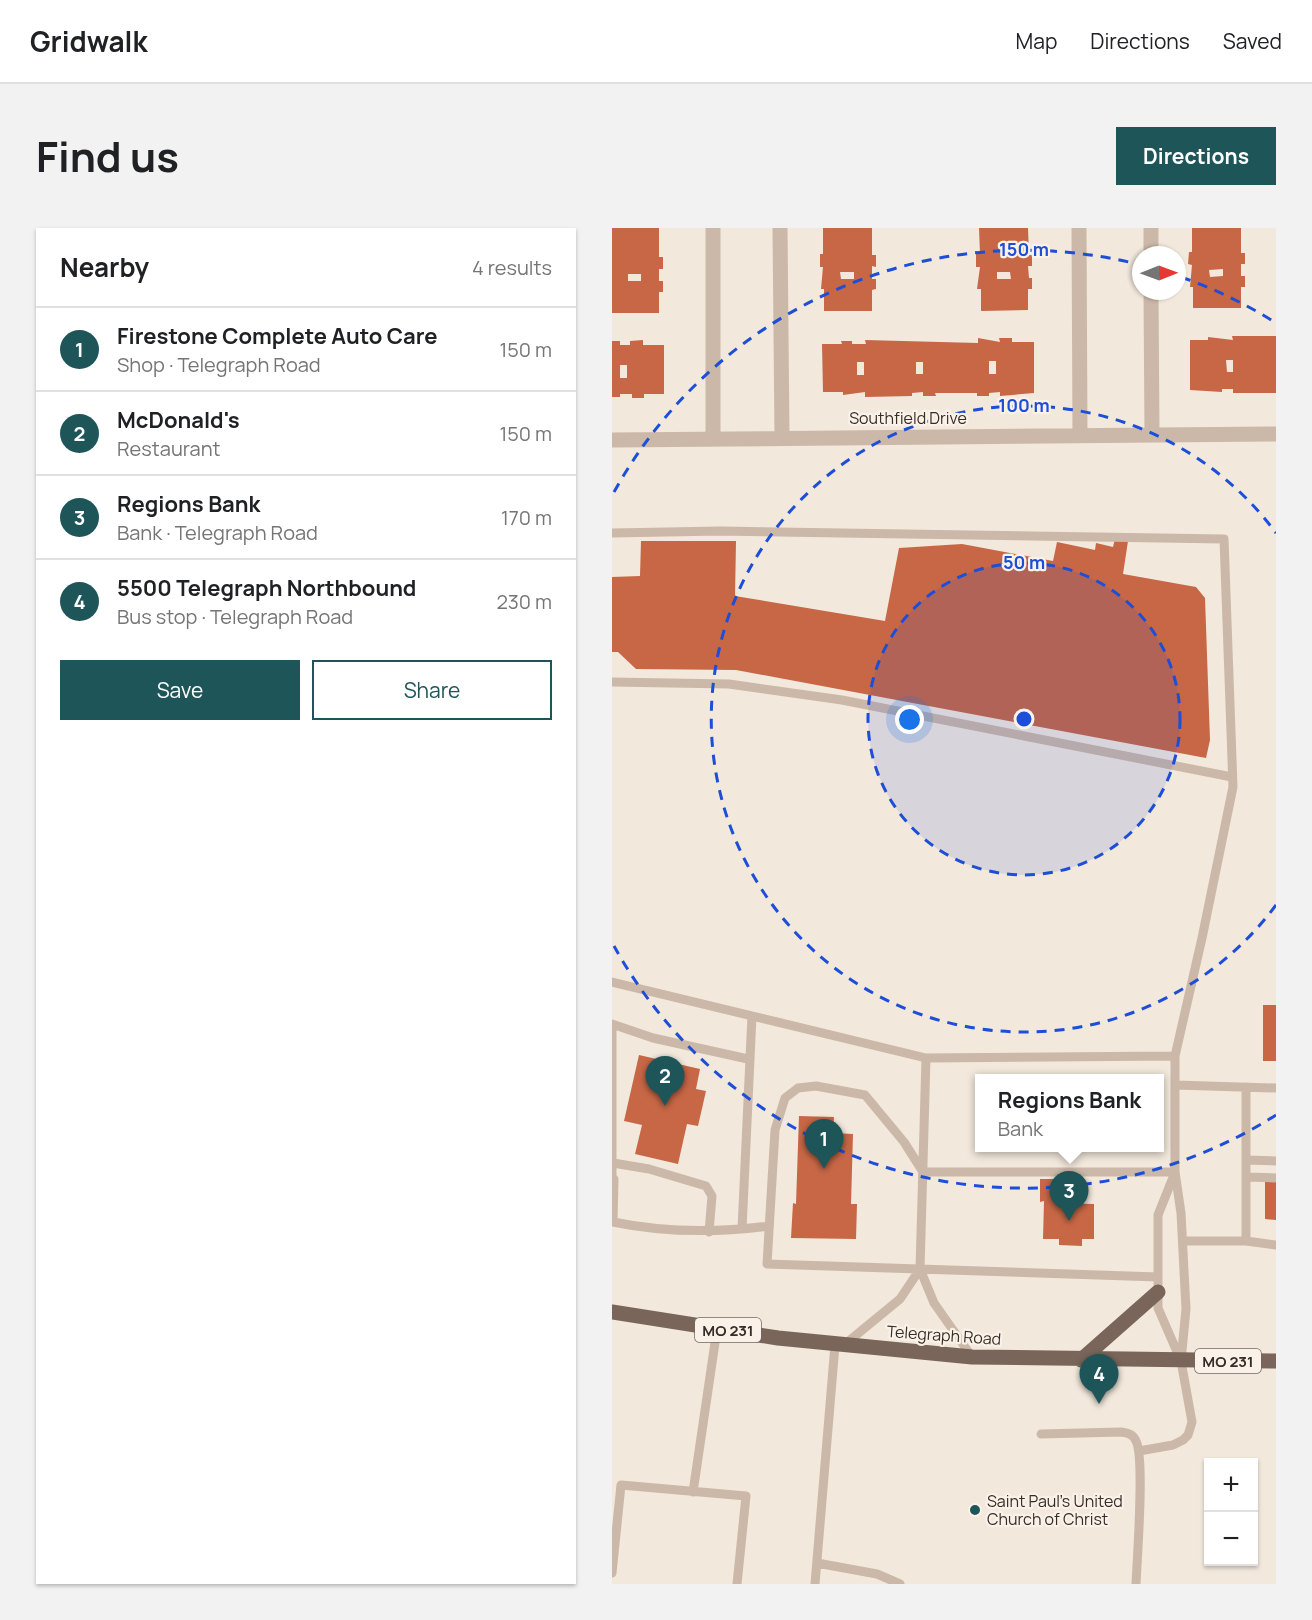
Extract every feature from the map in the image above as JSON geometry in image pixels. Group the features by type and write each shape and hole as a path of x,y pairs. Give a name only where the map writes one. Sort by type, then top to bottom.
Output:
{"main road":[{"path":"1080,1360 1158,1285"},
{"name":"Telegraph Road","path":"612,1312 840,1345 972,1357 1276,1361"}],"street":[{"path":"712,228 713,438"},
{"path":"780,228 782,437"},
{"path":"1079,228 1080,434"},
{"path":"1151,228 1151,246"},
{"path":"1151,300 1152,434"},
{"name":"Southfield Drive","path":"612,440 1276,434"}],"lane":[{"path":"612,533 721,531 1224,539 1233,787 1202,938 1174,1056 1175,1172 1183,1241 1186,1309 1180,1361"},
{"path":"612,682 729,684 830,699 1232,777"},
{"path":"612,982 926,1058 1174,1056"},
{"path":"742,1229 748,1059 752,1016"},
{"path":"748,1059 653,1038 612,1024 613,1222 645,1229 709,1232 769,1226"},
{"path":"926,1058 920,1269 934,1303 972,1357"},
{"path":"1175,1085 1276,1088"},
{"path":"923,1172 904,1142 865,1095 816,1086 798,1088 785,1098 775,1130 767,1264 920,1269 1158,1285"},
{"path":"1246,1087 1246,1241"},
{"path":"1246,1160 1276,1161"},
{"path":"613,1163 649,1169 706,1186 712,1196 709,1232"},
{"path":"923,1172 1175,1172"},
{"path":"1139,1451 1173,1446 1188,1435 1192,1422 1180,1361 1158,1308 1158,1215 1175,1172"},
{"path":"1246,1177 1276,1178"},
{"path":"1183,1241 1246,1241 1276,1245"},
{"path":"815,1584 840,1345 900,1299 920,1269"},
{"path":"693,1492 717,1329"},
{"path":"1041,1434 1130,1434 1136,1440 1139,1451 1136,1584"},
{"path":"612,1573 621,1485 746,1496 737,1584"},
{"path":"817,1563 877,1574 900,1584"}],"building":[{"path":"612,228 659,228 659,257 663,257 663,269 659,269 659,281 663,281 663,292 659,292 659,313 612,313","holes":["628,274 641,274 641,281 628,281"]},
{"path":"823,228 872,228 872,255 876,255 876,267 872,266 872,279 876,279 876,289 872,290 872,311 824,311 824,289 821,289 823,267 820,267 820,254 823,254","holes":["840,272 854,272 854,279 841,279"]},
{"path":"979,228 1028,228 1029,255 1032,255 1032,266 1028,266 1029,278 1032,278 1032,289 1028,289 1028,310 981,311 981,289 977,289 980,267 976,267 976,254 980,254","holes":["997,272 1010,272 1011,279 997,279"]},
{"path":"1192,228 1241,228 1241,253 1245,253 1245,264 1241,264 1241,276 1245,276 1245,287 1241,287 1241,308 1193,308 1193,287 1190,287 1192,265 1188,264 1189,252 1192,252","holes":["1223,269 1223,276 1210,277 1209,270"]},
{"path":"1232,336 1276,336 1276,393 1233,393 1233,389 1222,389 1222,392 1190,390 1190,340 1208,340 1208,337 1233,340","holes":["1226,360 1233,360 1233,372 1227,372"]},
{"path":"978,338 1000,342 999,338 1012,338 1012,342 1034,342 1034,393 1000,396 1000,392 989,393 989,396 977,396 977,393 935,393 936,396 923,396 923,392 912,393 912,396 865,397 865,392 843,395 843,392 823,392 822,344 842,344 841,341 852,341 852,344 866,344 865,340 978,343","holes":["989,361 996,361 996,374 989,374","857,362 864,362 864,375 857,375","916,362 923,362 923,374 916,374"]},
{"path":"643,340 643,345 664,345 664,394 644,394 644,398 632,398 632,394 612,397 612,341 620,341 620,345 630,345 630,341","holes":["620,365 627,365 627,378 620,378"]},
{"path":"1115,539 1128,541 1123,574 1196,587 1205,598 1210,740 1206,758 736,670 636,669 618,652 612,652 612,577 640,576 641,541 736,541 735,596 885,621 899,548 962,544 1053,561 1057,542 1095,550 1096,543 1113,547"},
{"path":"1263,1005 1276,1005 1276,1061 1263,1061"},
{"path":"639,1055 700,1069 696,1089 706,1091 698,1126 687,1124 678,1164 635,1154 642,1125 624,1121"},
{"path":"799,1116 834,1117 833,1133 853,1134 851,1204 857,1204 856,1239 791,1238 793,1203 796,1204"},
{"path":"1040,1179 1057,1179 1057,1203 1094,1204 1094,1239 1082,1239 1082,1246 1059,1245 1059,1239 1043,1239 1044,1201 1040,1202"},
{"path":"1265,1182 1276,1182 1276,1220 1265,1219"}],"place":[{"name":"McDonald's","path":"665,1106"},
{"name":"Firestone Complete Auto Care","path":"824,1169"},
{"name":"Regions Bank","path":"1069,1221"},
{"name":"5500 Telegraph Northbound","path":"1099,1404"},
{"name":"Saint Paul's United Church of Christ","path":"975,1510"}]}
